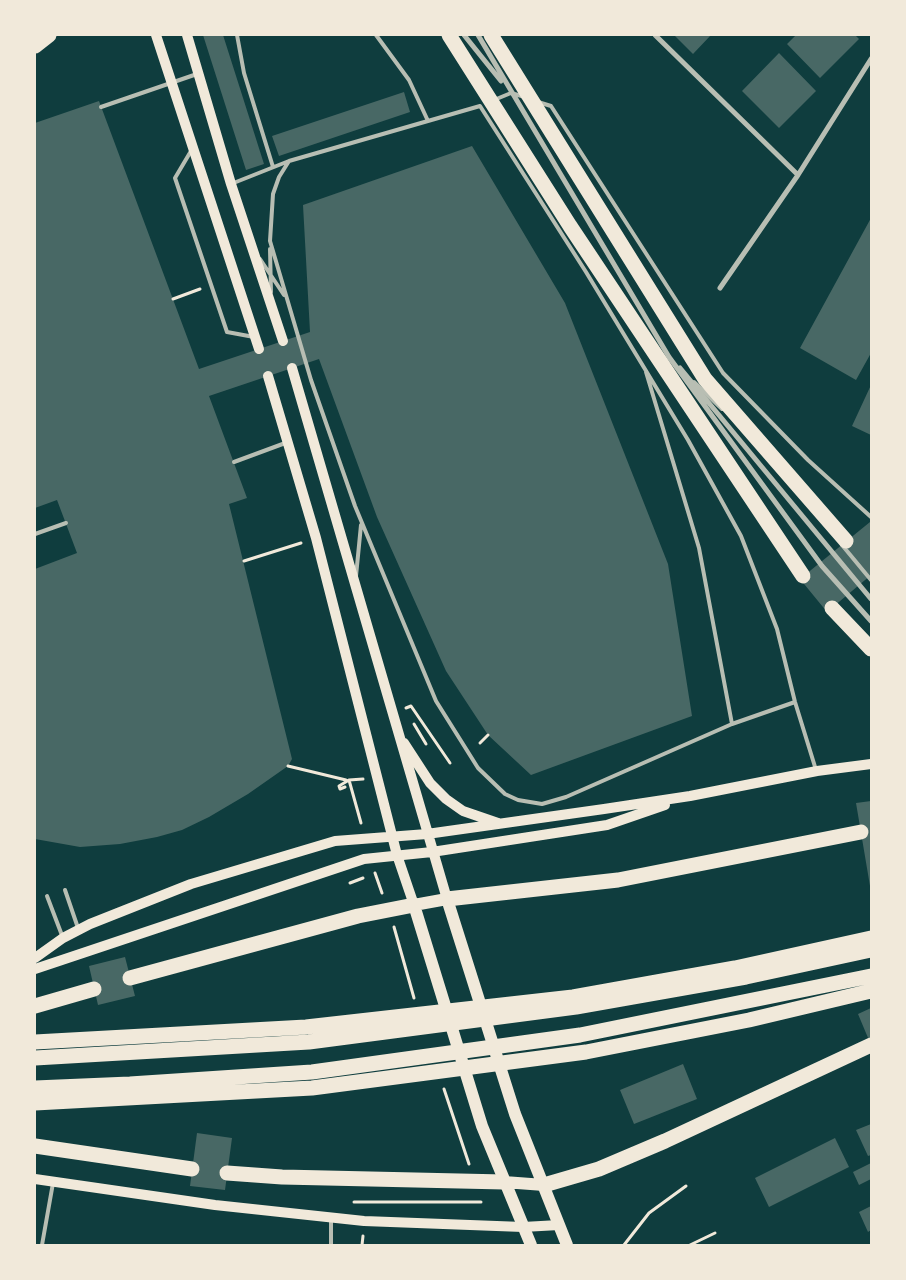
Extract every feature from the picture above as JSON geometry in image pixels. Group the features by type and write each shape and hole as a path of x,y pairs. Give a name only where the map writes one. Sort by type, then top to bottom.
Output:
{"highway":[{"path":"35,46 49,35"},
{"path":"449,35 570,226 803,576"},
{"path":"491,35 705,380 846,542"},
{"path":"832,608 871,649"},
{"path":"447,899 618,880 861,832"},
{"path":"130,978 358,916 414,905"},
{"path":"35,1042 306,1027 573,997 735,968 871,938"},
{"path":"35,1058 310,1042 576,1007 746,977 871,950"},
{"path":"35,1088 130,1084 321,1071 580,1035 871,976"},
{"path":"35,1006 94,989"},
{"path":"35,1103 312,1088 586,1052 749,1020 871,991"},
{"path":"544,1185 599,1169 871,1046"},
{"path":"35,1146 192,1169"},
{"path":"228,1173 282,1177 504,1182"}],"main road":[{"path":"156,35 259,349"},
{"path":"187,35 231,184 283,341"},
{"path":"292,368 432,852 466,961 515,1114 567,1245"},
{"path":"268,376 316,538 347,667 397,854 482,1126 531,1245"},
{"path":"397,732 430,784 446,799 464,810 502,824"},
{"path":"35,958 63,938 79,930 191,884 335,842 427,834 502,824 690,796 817,771 871,764"},
{"path":"35,969 364,858 432,852 607,825 690,796"},
{"path":"414,905 447,899"},
{"path":"35,1178 215,1205 331,1218 523,1227 560,1225"},
{"path":"504,1182 544,1185"}],"street":[{"path":"464,35 511,93"},
{"path":"478,35 669,357 816,558 871,621"},
{"path":"655,35 798,175"},
{"path":"720,288 798,175 871,59"},
{"path":"669,357 691,379 871,599"}],"lane":[{"path":"236,35 244,73 273,167"},
{"path":"376,35 409,80 428,121"},
{"path":"101,107 170,81 199,73"},
{"path":"231,184 289,161 480,106 511,93 552,106 723,373 808,460 871,517"},
{"path":"480,106 586,272 712,479 742,536 777,629 795,702 817,771"},
{"path":"194,147 175,178 227,332 255,337"},
{"path":"271,304 270,241 273,194 279,177 289,161"},
{"path":"270,241 311,380 362,523 436,701 478,768 505,794 518,800 542,804 566,797 732,724 795,702"},
{"path":"252,246 286,299"},
{"path":"646,372 699,548 732,724"},
{"path":"691,379 725,412"},
{"path":"732,419 766,452 871,580"},
{"path":"234,462 288,442"},
{"path":"35,534 66,523"},
{"path":"356,585 362,523"},
{"path":"65,890 79,930"},
{"path":"47,896 63,938"},
{"path":"42,1245 53,1181"},
{"path":"331,1218 331,1245"}],"path":[{"path":"173,299 202,288"},
{"path":"244,561 316,538"},
{"path":"430,750 404,708 411,706 450,763"},
{"path":"480,743 488,735"},
{"path":"288,766 347,780 338,786 340,789 345,787"},
{"path":"624,1245 649,1213 686,1186"},
{"path":"416,1203 481,1202"},
{"path":"691,1245 715,1233 691,1245"}],"building":[{"path":"203,35 223,35 264,164 246,170"},
{"path":"674,35 711,35 693,54"},
{"path":"796,35 855,35 859,39 820,78 787,44"},
{"path":"779,53 816,91 779,128 742,91"},
{"path":"404,92 410,112 279,156 272,136"},
{"path":"99,101 199,369 310,332 303,205 472,146 565,303 668,564 692,716 531,775 488,735 446,671 377,517 319,359 209,396 247,498 229,504 292,759 288,766 248,794 209,817 182,830 120,844 80,847 35,839 35,569 77,553 57,500 35,508 35,123"},
{"path":"871,218 871,353 856,380 800,348"},
{"path":"871,385 871,435 852,426"},
{"path":"870,522 871,575 827,612 800,579"},
{"path":"871,801 871,886 870,886 856,803"},
{"path":"125,957 135,996 98,1005 89,966"},
{"path":"871,1008 871,1045 858,1014"},
{"path":"683,1064 697,1099 634,1124 620,1090"},
{"path":"871,1124 871,1155 868,1156 856,1130"},
{"path":"197,1133 232,1138 225,1190 190,1186"},
{"path":"835,1138 849,1167 769,1207 755,1178"},
{"path":"871,1163 871,1179 859,1185 853,1172"},
{"path":"871,1206 871,1230 868,1232 859,1212"}]}
